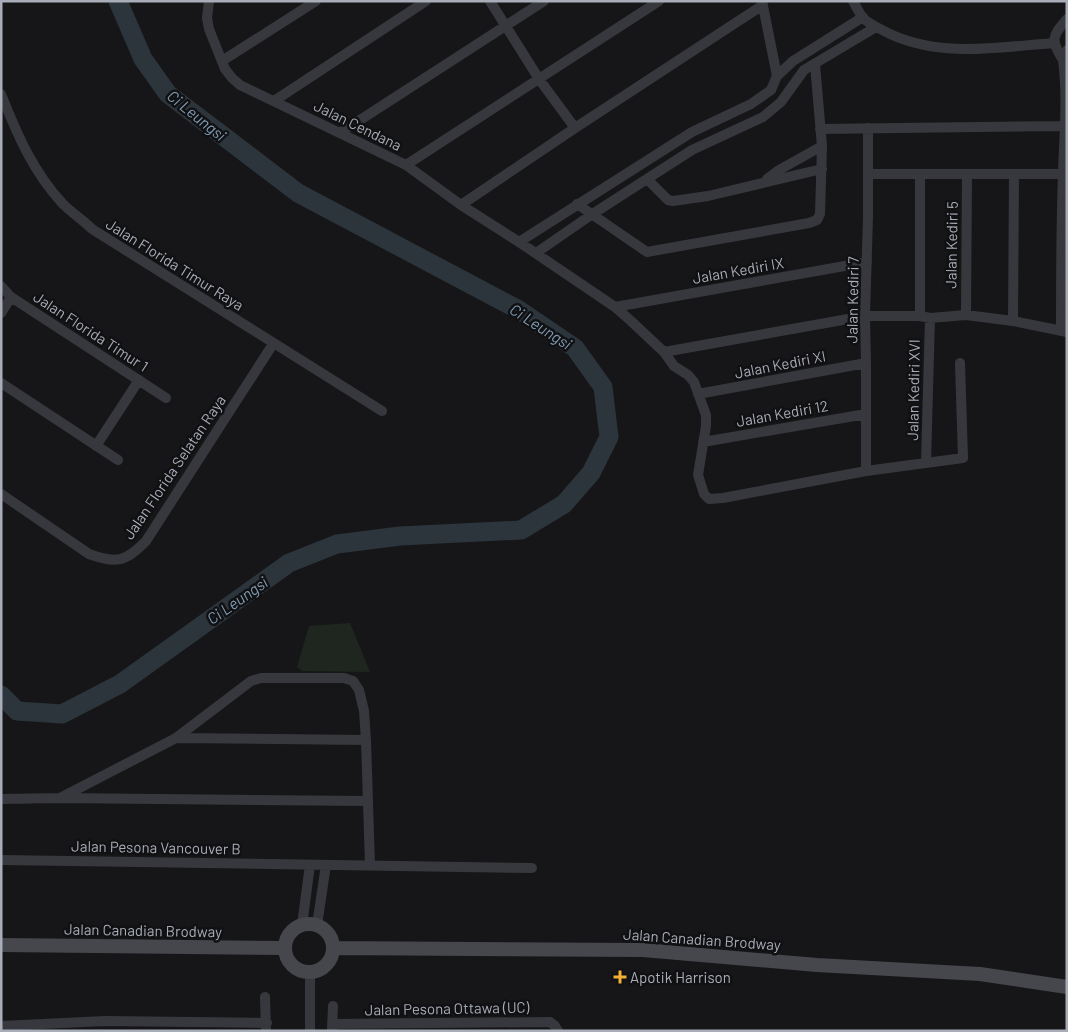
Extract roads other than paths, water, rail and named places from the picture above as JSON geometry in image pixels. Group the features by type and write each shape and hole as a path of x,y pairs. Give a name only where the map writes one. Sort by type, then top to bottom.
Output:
{"street":[{"name":"Jalan Cendana","path":"209,1 207,18 209,29 222,61 232,78 240,85 406,165 461,205 615,307 664,352 674,366 688,375 694,382 706,415 698,475 704,494 709,499 724,498 866,471"},
{"path":"222,61 316,1"},
{"path":"274,101 426,1"},
{"path":"490,1 505,27 574,128"},
{"path":"340,133 544,1"},
{"path":"406,165 659,1"},
{"path":"853,1 863,17 876,27 932,47 963,50 1054,43"},
{"path":"461,205 763,3 777,76"},
{"path":"519,242 692,132 751,104 771,90 777,76 793,61 863,17"},
{"path":"664,352 864,316 925,317 966,315 1013,321 1064,331 1066,57 1054,43 1054,34 1067,19"},
{"path":"536,253 692,150 763,117 781,102 804,70 876,27"},
{"path":"577,204 646,252 817,220 820,214 822,146 815,64"},
{"name":"Jalan Florida Timur Raya","path":"1,94 27,155 64,204 92,229 382,411"},
{"path":"820,129 1066,126"},
{"name":"Jalan Kediri 7","path":"866,471 864,316 867,262 868,128"},
{"path":"763,182 779,170 822,146"},
{"path":"648,179 668,200 673,201 708,196 822,169"},
{"path":"868,174 1065,174"},
{"name":"Jalan Kediri XVI","path":"920,174 925,317 926,463"},
{"name":"Jalan Kediri 5","path":"966,315 967,174"},
{"path":"1013,321 1014,174"},
{"name":"Jalan Kediri IX","path":"615,307 867,262"},
{"name":"Jalan Florida Timur 1","path":"1,286 11,297 166,398"},
{"path":"1,313 11,297"},
{"name":"Jalan Florida Selatan Raya","path":"1,494 89,554 104,560 118,560 133,554 146,541 273,344"},
{"name":"Jalan Kediri XI","path":"698,394 866,363"},
{"path":"866,471 963,458 960,363"},
{"path":"96,446 139,380"},
{"path":"1,383 118,460"},
{"name":"Jalan Kediri 12","path":"703,442 866,414"},
{"path":"60,798 176,738 251,681 261,678 344,678 353,681 358,690 364,711 370,865"},
{"path":"176,738 366,740"},
{"path":"1,799 368,801"},
{"name":"Jalan Pesona Vancouver B","path":"1,860 532,868"},
{"path":"302,924 310,865"},
{"path":"317,924 326,865"},
{"path":"302,924 317,924 329,934 334,948 329,962 324,967 310,972 302,971 290,962 286,956 285,948 289,934 302,924"},
{"name":"Jalan Canadian Brodway","path":"1,945 285,948"},
{"name":"Jalan Canadian Brodway","path":"334,948 643,950 817,965 980,974 1067,987"},
{"path":"310,972 310,1031"},
{"path":"1,1026 105,1020 266,1027 265,997"},
{"path":"332,1028 333,1006"},
{"name":"Jalan Pesona Ottawa (UC)","path":"332,1028 550,1022 558,1031"}],"waterway":[{"name":"Ci Leungsi","path":"1,695 17,711 62,714 120,684 289,563 337,544 400,536 521,530 564,504 591,473 609,437 603,387 575,348 519,310 298,193 168,94 143,59 118,1"}],"place":[{"name":"Apotik Harrison","path":"620,977"}]}
